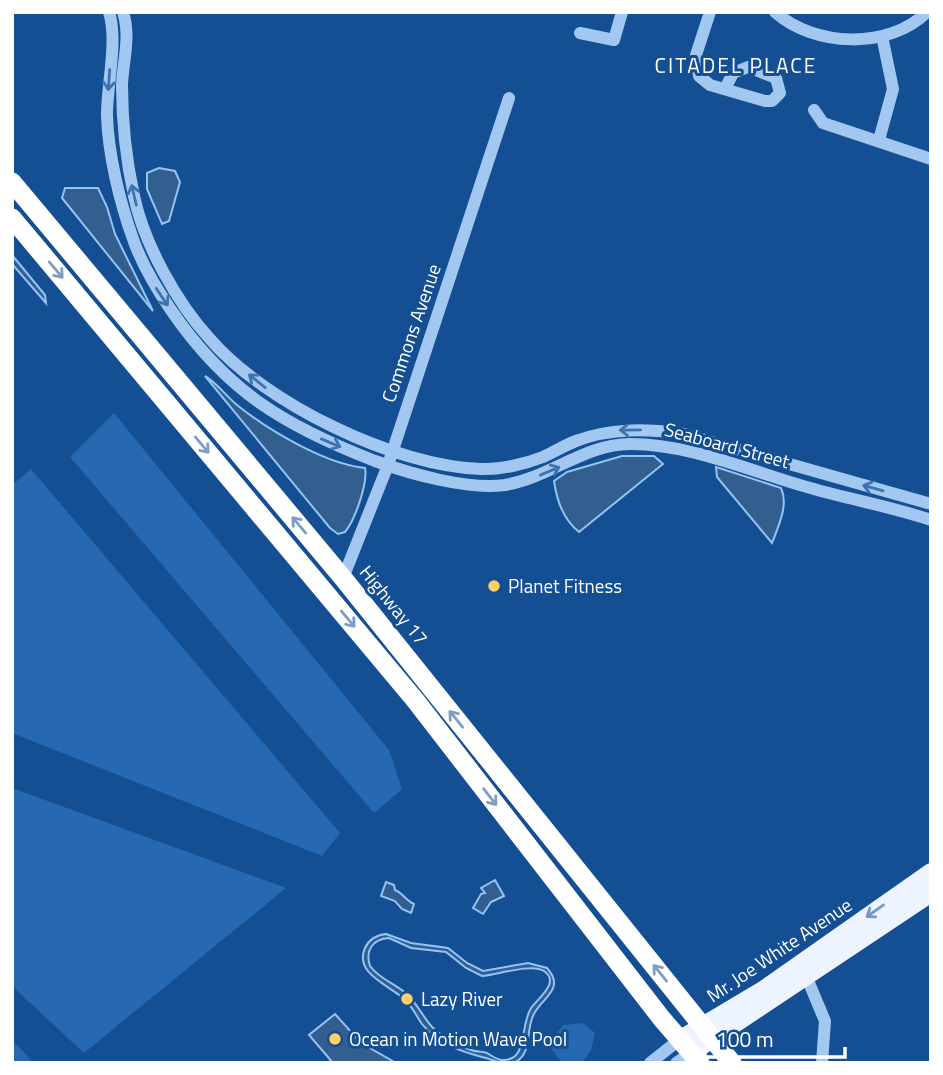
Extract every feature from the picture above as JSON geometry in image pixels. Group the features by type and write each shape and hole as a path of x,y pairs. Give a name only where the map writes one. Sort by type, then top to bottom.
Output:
{"highway":[{"name":"Highway 17","path":"12,182 342,578 695,1047"},
{"name":"Highway 17","path":"12,218 415,700 695,1047 732,1063"},
{"path":"695,1047 713,1063"}],"main road":[{"name":"Mr. Joe White Avenue","path":"806,970 931,872"},
{"name":"Mr. Joe White Avenue","path":"695,1047 806,970 931,893"}],"street":[{"name":"Seaboard Street","path":"109,12 113,29 108,79 109,134 130,230 153,284 200,349 225,377 276,415 326,442 424,477 482,485 503,485 552,471 603,447 628,444 662,446 931,520"},
{"name":"Seaboard Street","path":"123,12 128,34 122,81 122,124 134,198 146,234 189,313 211,342 261,384 297,408 391,451 446,465 497,468 541,457 575,441 600,434 620,430 662,431 680,433 931,504"},
{"path":"580,33 614,40 622,12"},
{"path":"710,12 695,55 699,76 710,85 725,89"},
{"path":"775,12 794,26 841,40 882,36 903,29 928,12"},
{"path":"879,140 893,89 882,36"},
{"name":"Commons Avenue","path":"342,578 388,465 509,98"},
{"path":"814,110 823,123 931,159"},
{"path":"806,970 825,1021 822,1063"},
{"name":"Mr. Joe White Avenue","path":"650,1063 695,1047"}],"shaded area":[{"path":"159,168 175,171 180,182 169,221 162,224 147,189 147,173"},
{"path":"65,188 98,188 115,234 153,311 62,198"},
{"path":"12,255 45,295 46,303 12,264"},
{"path":"205,376 237,405 281,435 332,460 365,468 365,483 360,501 345,532 338,534 330,528"},
{"path":"114,413 389,750 402,789 374,813 70,457"},
{"path":"622,456 654,456 663,464 579,532 562,509 554,481 567,472"},
{"path":"716,467 781,488 783,509 772,543 717,477"},
{"path":"31,469 340,833 322,856 12,733 12,485"},
{"path":"12,788 286,888 84,1053 12,986"},
{"path":"495,880 504,896 491,902 483,914 473,908 481,894 485,893 481,888"},
{"path":"386,882 394,885 395,890 414,904 411,913 402,909 395,901 381,896"},
{"name":"Lazy River","path":"383,935 411,943 448,948 467,963 483,971 528,963 547,968 554,981 553,987 532,1018 522,1057 513,1063 499,1062 457,1049 428,1031 407,1002 369,973 365,966 365,948 374,938","holes":["389,938 411,948 446,952 466,968 482,976 531,968 544,971 549,976 549,986 527,1016 516,1055 505,1060 499,1059 447,1039 430,1025 408,995 370,966 369,951 378,941"]},
{"name":"Ocean in Motion Wave Pool","path":"335,1014 361,1043 396,1063 333,1063 309,1035"},
{"path":"583,1023 595,1033 591,1051 581,1063 563,1063 552,1048 552,1041 563,1025"},
{"path":"12,1040 34,1063 12,1063"}],"place":[{"name":"Planet Fitness","path":"494,586"},
{"name":"Lazy River","path":"407,999"},
{"name":"Ocean in Motion Wave Pool","path":"335,1039"}],"district":[{"name":"CITADEL PLACE","path":"736,66"}]}
